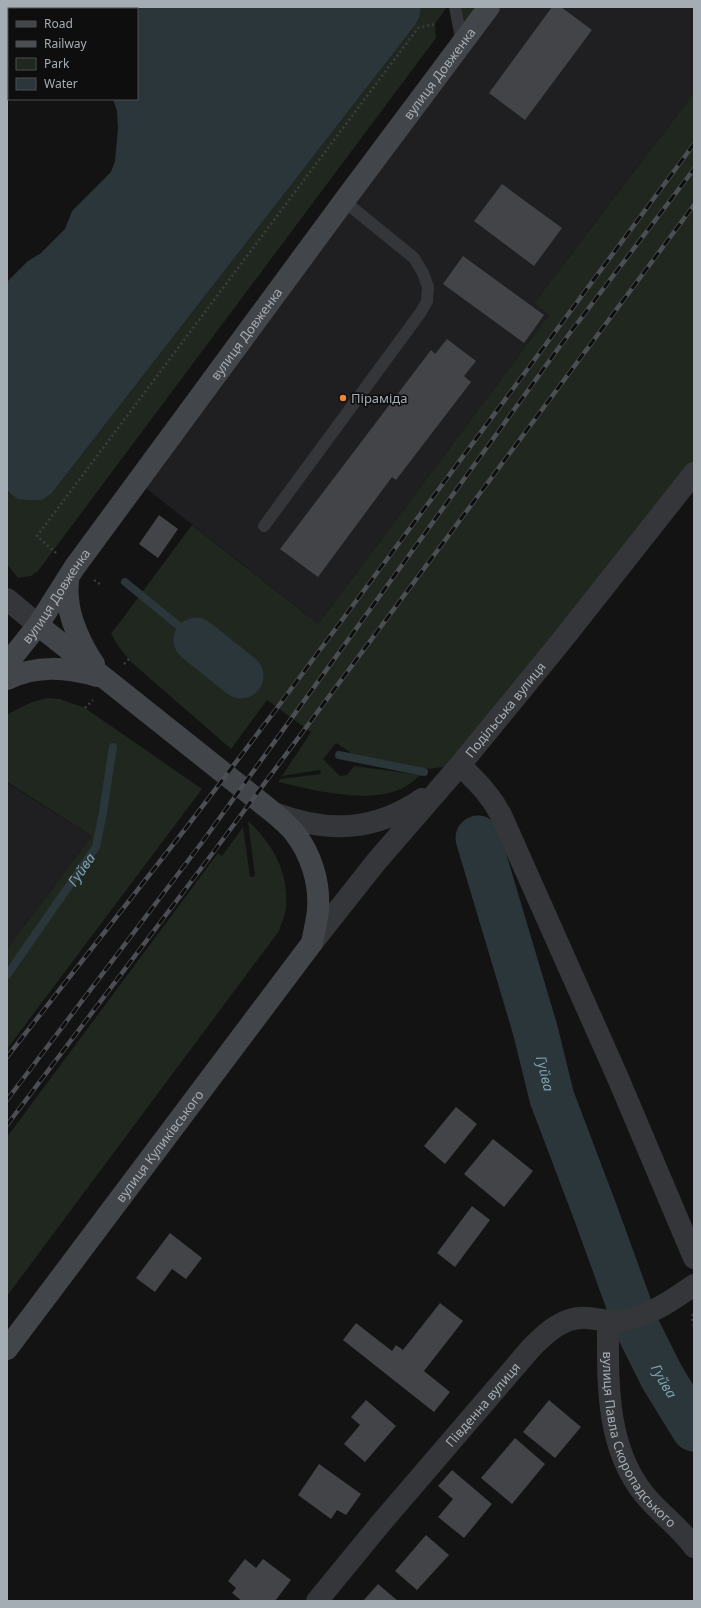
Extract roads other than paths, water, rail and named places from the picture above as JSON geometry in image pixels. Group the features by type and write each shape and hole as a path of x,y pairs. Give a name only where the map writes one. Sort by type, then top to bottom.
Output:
{"street":[{"name":"вулиця Довженка","path":"7,664 38,625 79,562 344,201 489,7"},
{"name":"Подільська вулиця","path":"312,943 376,862 460,765 563,639 694,473"},
{"path":"68,579 68,599 80,641 90,658 105,678"},
{"path":"7,599 274,813 293,831 303,845 315,873 318,893 318,909 312,943"},
{"path":"7,679 28,671 56,668 78,670 105,678"},
{"path":"460,765 493,799 501,815 618,1078 694,1258"},
{"path":"274,813 289,819 324,826 344,827 368,824 393,816 418,802 443,785"},
{"name":"вулиця Куликівського","path":"7,1348 312,943"},
{"name":"Південна вулиця","path":"317,1601 381,1523 541,1338 560,1324 570,1319 587,1318 608,1322 627,1320 650,1311 694,1285"},
{"name":"вулиця Павла Скоропадського","path":"608,1322 609,1396 618,1443 626,1464 644,1494 678,1527 694,1547"}],"lane":[{"path":"455,7 462,44"},
{"path":"264,526 421,312 427,301 428,287 423,273 414,258 344,201"}],"water":[{"path":"7,7 60,7 8,8 7,51"},
{"path":"420,7 420,11 416,24 52,493 42,500 18,499 7,491 7,282 28,261 41,253 65,229 72,211 111,172 115,161 118,128 117,111 113,100 138,100 138,8 88,8"}],"waterway":[{"path":"125,582 196,640"},
{"name":"Гуйва","path":"196,640 241,676"},
{"name":"Гуйва","path":"7,975 96,847 113,747"},
{"path":"339,755 424,772"},
{"name":"Гуйва","path":"478,838 535,1029 552,1098 629,1305"},
{"name":"Гуйва","path":"639,1331 662,1377 694,1429"}],"railway":[{"path":"7,1057 186,828 277,708 694,144"},
{"path":"7,1100 203,841 560,346 694,169"},
{"path":"7,1125 215,850 694,205"}],"place":[{"name":"Піраміда","path":"343,398"}]}
